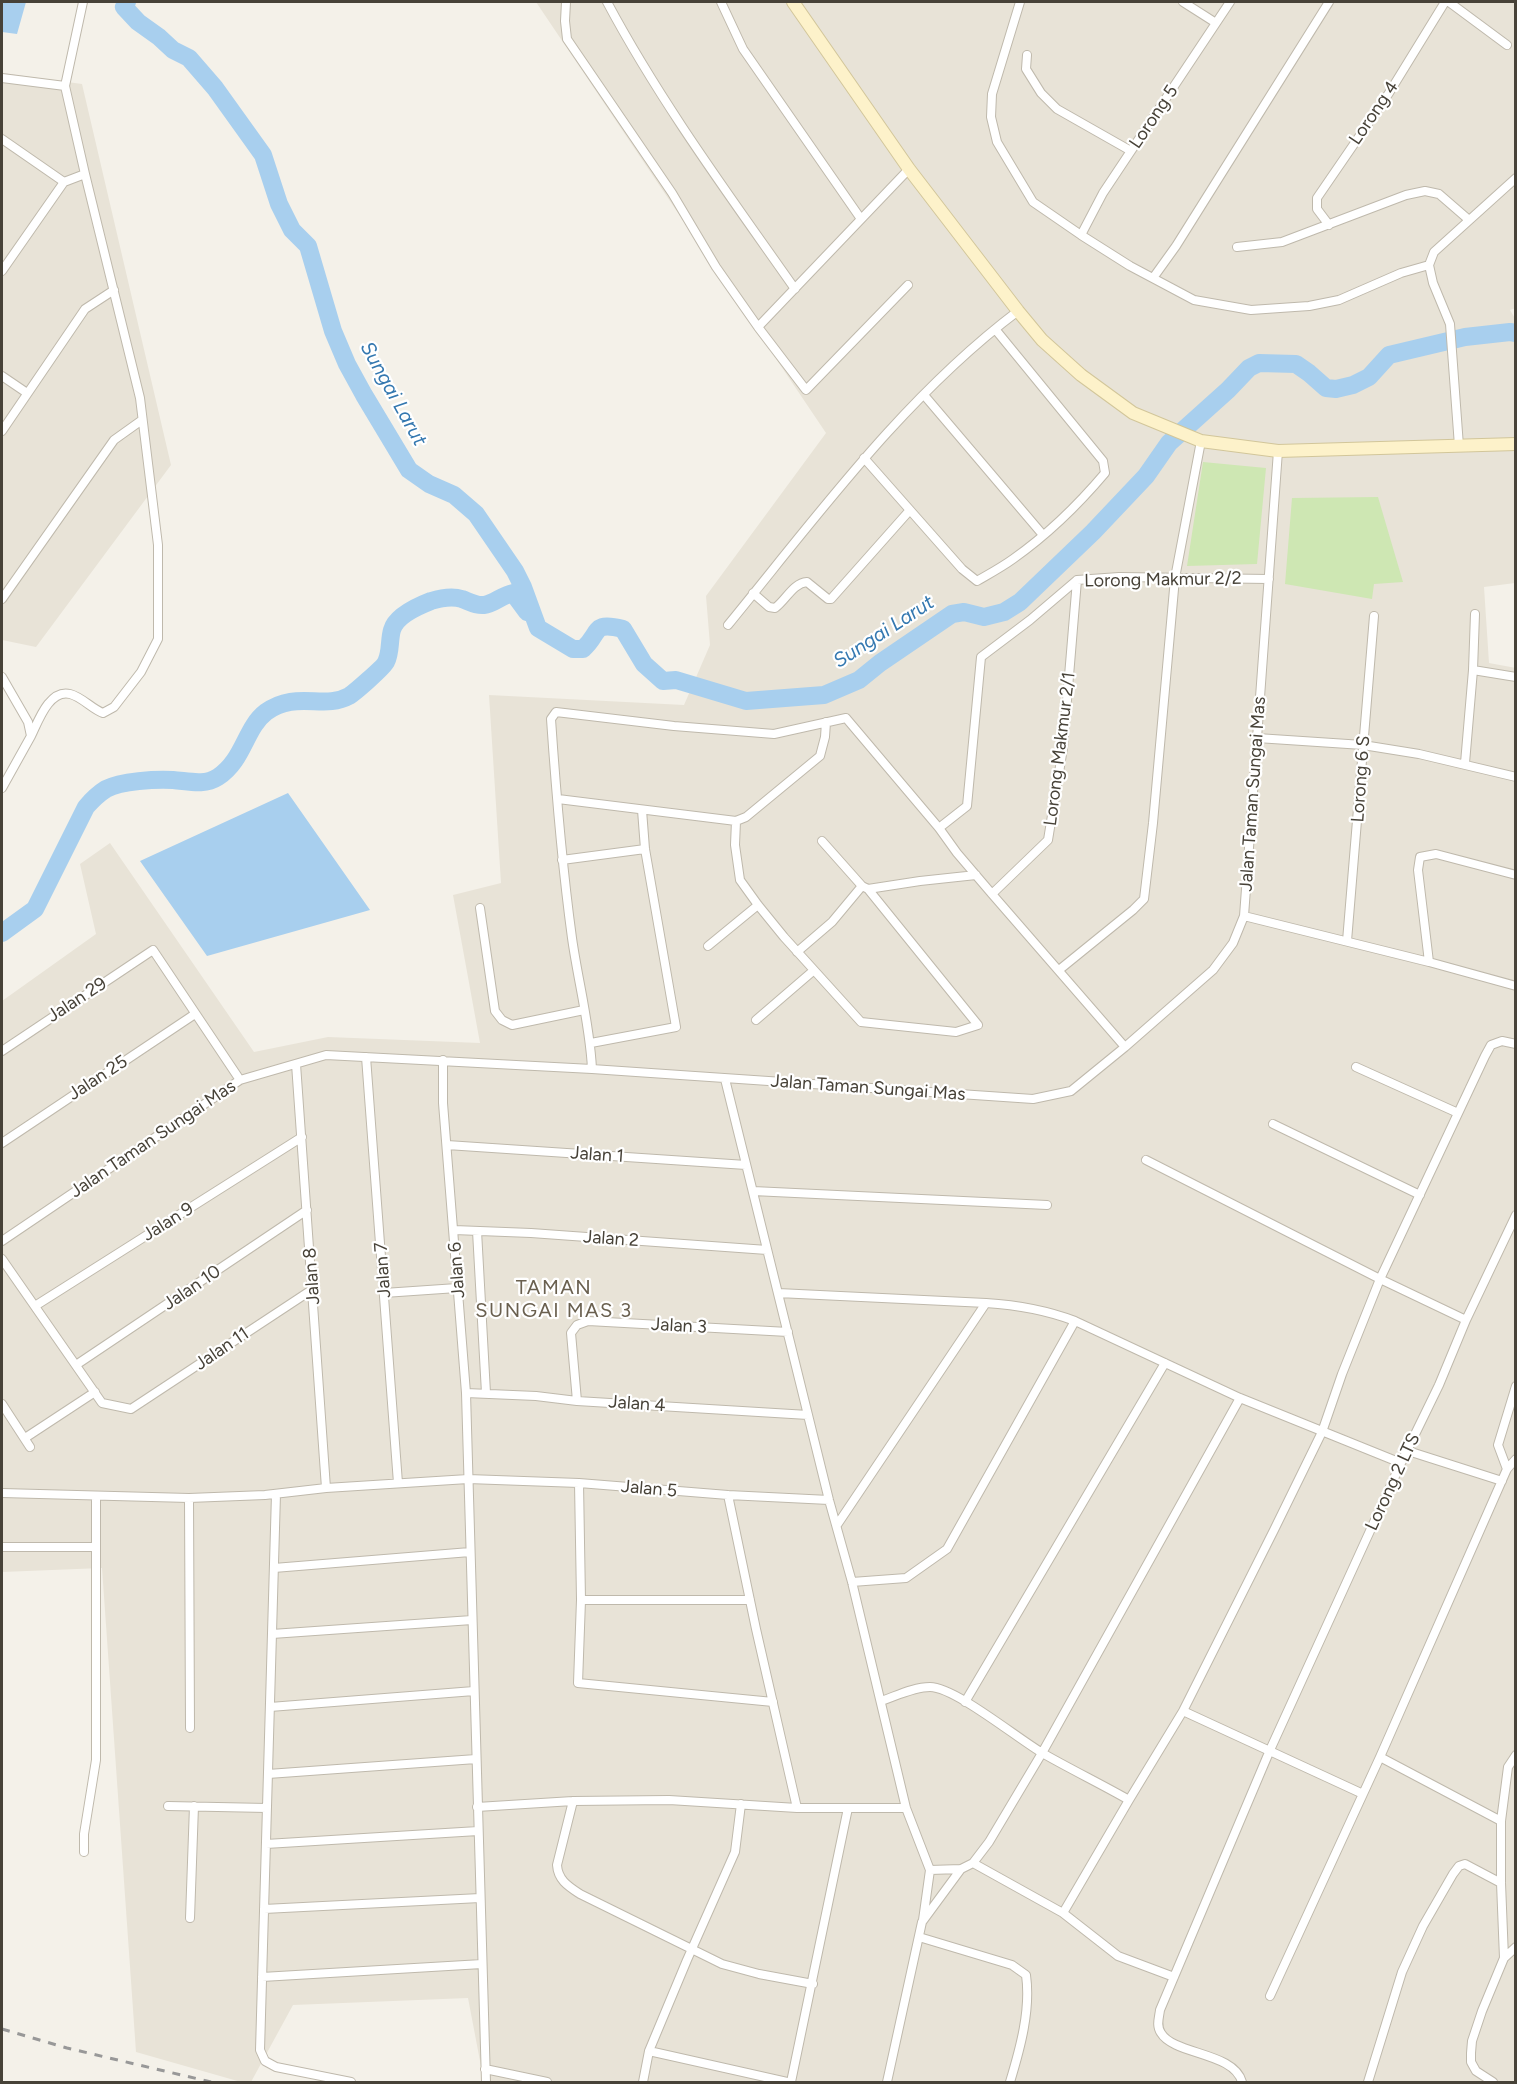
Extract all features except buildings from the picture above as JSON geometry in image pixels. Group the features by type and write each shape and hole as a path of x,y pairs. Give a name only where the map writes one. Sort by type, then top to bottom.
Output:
{"street":[{"path":"2,788 48,704 57,696 71,694 103,713 114,707 141,672 159,639 158,545 140,398 65,86 83,2"},
{"path":"566,2 567,39 672,193 716,267 806,390 908,285"},
{"path":"607,2 709,168 795,289"},
{"path":"721,2 743,49 861,219"},
{"path":"793,2 909,169 1018,312 1042,340 1081,375 1133,413 1202,441 1278,451 1515,444"},
{"path":"1020,2 992,94 991,117 997,142 1033,202 1081,235 1130,266 1194,300 1251,309 1308,306 1339,300 1401,273 1429,265"},
{"path":"1184,2 1216,23"},
{"name":"Lorong 5","path":"1081,235 1102,193 1230,2"},
{"path":"1154,278 1329,2"},
{"path":"1447,2 1507,45"},
{"name":"Lorong 4","path":"1329,225 1317,209 1317,198 1389,93 1447,2"},
{"path":"1028,55 1026,69 1041,93 1058,109 1131,151"},
{"path":"2,78 65,86"},
{"path":"2,139 64,182"},
{"path":"758,327 909,169"},
{"path":"2,271 64,182 85,174"},
{"path":"1459,446 1450,324 1433,283 1429,265 1434,252 1515,178"},
{"path":"1238,247 1282,242 1406,195 1425,191 1439,194 1469,220"},
{"path":"2,431 85,309 114,290"},
{"path":"728,625 864,458 924,395 995,329 1018,312"},
{"path":"864,458 962,569 978,581 1012,560 1082,501 1105,474 1104,461 995,329"},
{"path":"2,376 27,393"},
{"path":"924,395 1043,535"},
{"path":"2,599 114,440 142,420"},
{"path":"1059,970 1144,899 1175,578 1202,441"},
{"name":"Jalan Taman Sungai Mas","path":"2,1241 240,1080 326,1055 592,1069 1033,1099 1071,1092 1213,970 1233,943 1244,916 1278,451"},
{"path":"753,593 769,607 776,608 803,581 831,599 910,510"},
{"name":"Lorong Makmur 2/2","path":"939,828 967,806 981,657 1077,580 1119,577 1269,579"},
{"name":"Lorong Makmur 2/1","path":"992,894 1048,840 1063,748 1077,580"},
{"path":"1465,763 1475,614"},
{"name":"Lorong 6 S","path":"1347,941 1374,616"},
{"path":"1473,670 1515,677"},
{"path":"2,677 28,722 31,736"},
{"path":"592,1069 591,1043 562,860 551,719 556,712 674,726 774,734 846,718 992,894 1125,1047"},
{"path":"558,799 736,821 746,817 820,756 826,722"},
{"path":"1257,738 1363,745 1465,763 1515,777"},
{"path":"591,1043 676,1027 645,849 642,810"},
{"path":"736,821 735,846 740,880 758,905 858,1020 866,1024 956,1032 978,1025 865,888 822,842"},
{"path":"562,860 645,849"},
{"path":"1429,962 1418,870 1420,857 1436,854 1515,875"},
{"path":"798,952 865,888 976,875"},
{"path":"708,946 758,905"},
{"path":"480,908 495,1011 502,1020 512,1025 584,1010"},
{"path":"1244,916 1515,986"},
{"name":"Jalan 29","path":"2,1051 153,950 195,1014"},
{"path":"756,1020 813,970"},
{"path":"195,1014 240,1080"},
{"name":"Jalan 25","path":"2,1143 195,1014"},
{"path":"1063,1913 1183,1711 1322,1432 1342,1374 1380,1279 1491,1045 1502,1041 1515,1044"},
{"name":"Jalan 7","path":"366,1057 398,1483"},
{"name":"Jalan 6","path":"443,1060 447,1145 466,1393 486,2082"},
{"name":"Jalan 8","path":"296,1064 326,1488"},
{"path":"1356,1067 1458,1113"},
{"path":"725,1079 829,1500 852,1582 906,1808 930,1870 919,1937 887,2082"},
{"path":"1273,1124 1420,1195"},
{"name":"Jalan 9","path":"35,1306 302,1137"},
{"name":"Jalan 1","path":"447,1145 746,1165"},
{"path":"1146,1160 1466,1320"},
{"path":"753,1191 1047,1205"},
{"name":"Jalan 10","path":"76,1365 308,1210"},
{"name":"Lorong 2 LTS","path":"1242,2082 1232,2067 1169,2041 1161,2033 1157,2022 1270,1750 1515,1215"},
{"name":"Jalan 2","path":"454,1230 531,1233 767,1250"},
{"path":"477,1231 486,1393"},
{"path":"2,1258 95,1392 25,1438"},
{"name":"Jalan 11","path":"95,1392 102,1403 131,1409 313,1288"},
{"path":"384,1293 458,1288"},
{"path":"778,1293 986,1303 1051,1312 1240,1398 1401,1463"},
{"path":"837,1525 986,1303"},
{"name":"Jalan 3","path":"577,1401 571,1333 577,1325 588,1321 788,1332"},
{"path":"852,1582 906,1578 947,1549 1075,1321"},
{"path":"965,1702 1165,1363"},
{"path":"1507,1469 1498,1445 1515,1386"},
{"name":"Jalan 4","path":"466,1393 808,1415"},
{"path":"930,1870 961,1869 973,1863 989,1842 1042,1753 1240,1398"},
{"path":"2,1404 30,1447"},
{"path":"1408,1451 1502,1481"},
{"path":"1270,1996 1380,1757 1507,1469 1515,1459"},
{"name":"Jalan 5","path":"2,1493 189,1498 276,1494 326,1488 468,1479 579,1483 728,1495 829,1500"},
{"path":"579,1483 581,1600 578,1683 773,1702"},
{"path":"276,1494 260,2050 265,2061 276,2067 351,2082"},
{"path":"728,1495 797,1808"},
{"path":"84,1852 84,1834 96,1760 94,1547 96,1497"},
{"path":"189,1498 190,1728"},
{"path":"2,1546 94,1547"},
{"path":"274,1568 470,1551"},
{"path":"581,1600 750,1600"},
{"path":"272,1634 472,1620"},
{"path":"881,1701 929,1687 941,1689 965,1702 1042,1753 1129,1800"},
{"path":"270,1707 474,1691"},
{"path":"1183,1711 1363,1794"},
{"path":"1504,1958 1501,1821 1508,1767 1515,1755"},
{"path":"1380,1757 1501,1821"},
{"path":"268,1774 476,1759"},
{"path":"477,1807 573,1801 669,1800 797,1808 906,1808"},
{"path":"573,1801 557,1865 558,1873 565,1884 580,1894 722,1964 759,1974 813,1984"},
{"path":"643,2082 649,2051 735,1852 741,1803"},
{"path":"168,1806 267,1809"},
{"path":"190,1918 194,1806"},
{"path":"791,2082 848,1808"},
{"path":"266,1844 478,1831"},
{"path":"973,1863 1063,1913 1118,1956 1174,1977"},
{"path":"1368,2082 1402,1972 1423,1926 1453,1874 1459,1866 1465,1864 1501,1883"},
{"path":"922,1922 961,1869"},
{"path":"264,1909 480,1898"},
{"path":"919,1937 1012,1965 1026,1975 1028,1990 1019,2054 1010,2082"},
{"path":"1493,2082 1476,2071 1471,2062 1472,2041 1504,1958 1515,1947"},
{"path":"262,1977 482,1964"},
{"path":"649,2051 786,2082"},
{"path":"486,2069 547,2082"}],"shaded area":[{"path":"536,2 1515,2 1516,308 1510,310 1516,320 1515,583 1484,587 1489,663 1516,668 1515,2082 484,2082 468,1998 293,2005 251,2082 241,2082 136,2052 102,1568 2,1572 2,1001 96,934 80,864 110,843 254,1052 328,1037 480,1043 453,895 501,883 489,695 684,705 710,645 706,596 826,433"},
{"path":"2,73 82,84 171,465 36,647 2,640"}],"green space":[{"path":"1203,462 1266,468 1257,564 1187,566"},
{"path":"1378,497 1403,582 1374,584 1372,599 1285,584 1292,498"}],"water":[{"path":"2,2 26,2 17,34 2,32"},
{"path":"288,793 370,910 207,956 140,861"}],"waterway":[{"name":"Sungai Larut","path":"127,2 124,7 138,22 173,50 189,58 215,88 263,155 279,204 292,230 308,246 333,331 364,395 409,470 429,484 454,495 476,514 515,571 538,628 573,649 583,649 601,628 606,626 623,629 644,664 663,681 676,680 746,701 824,695 859,680 952,614 964,612 984,617 1004,612 1020,602 1093,532 1146,476 1169,443 1249,368 1259,363 1296,364 1326,388 1336,389 1353,385 1369,377 1389,355 1465,337 1516,333"},
{"path":"2,933 35,909 86,807 106,789 139,781 202,782 213,780 234,762 253,727 266,712 288,702 339,700 357,690 386,662 394,625 408,612 426,603 454,598 484,605 513,593 527,612"}],"railway":[{"path":"2,2029 67,2048 211,2082"}],"district":[{"name":"TAMAN SUNGAI MAS 3","path":"554,1300"}]}
